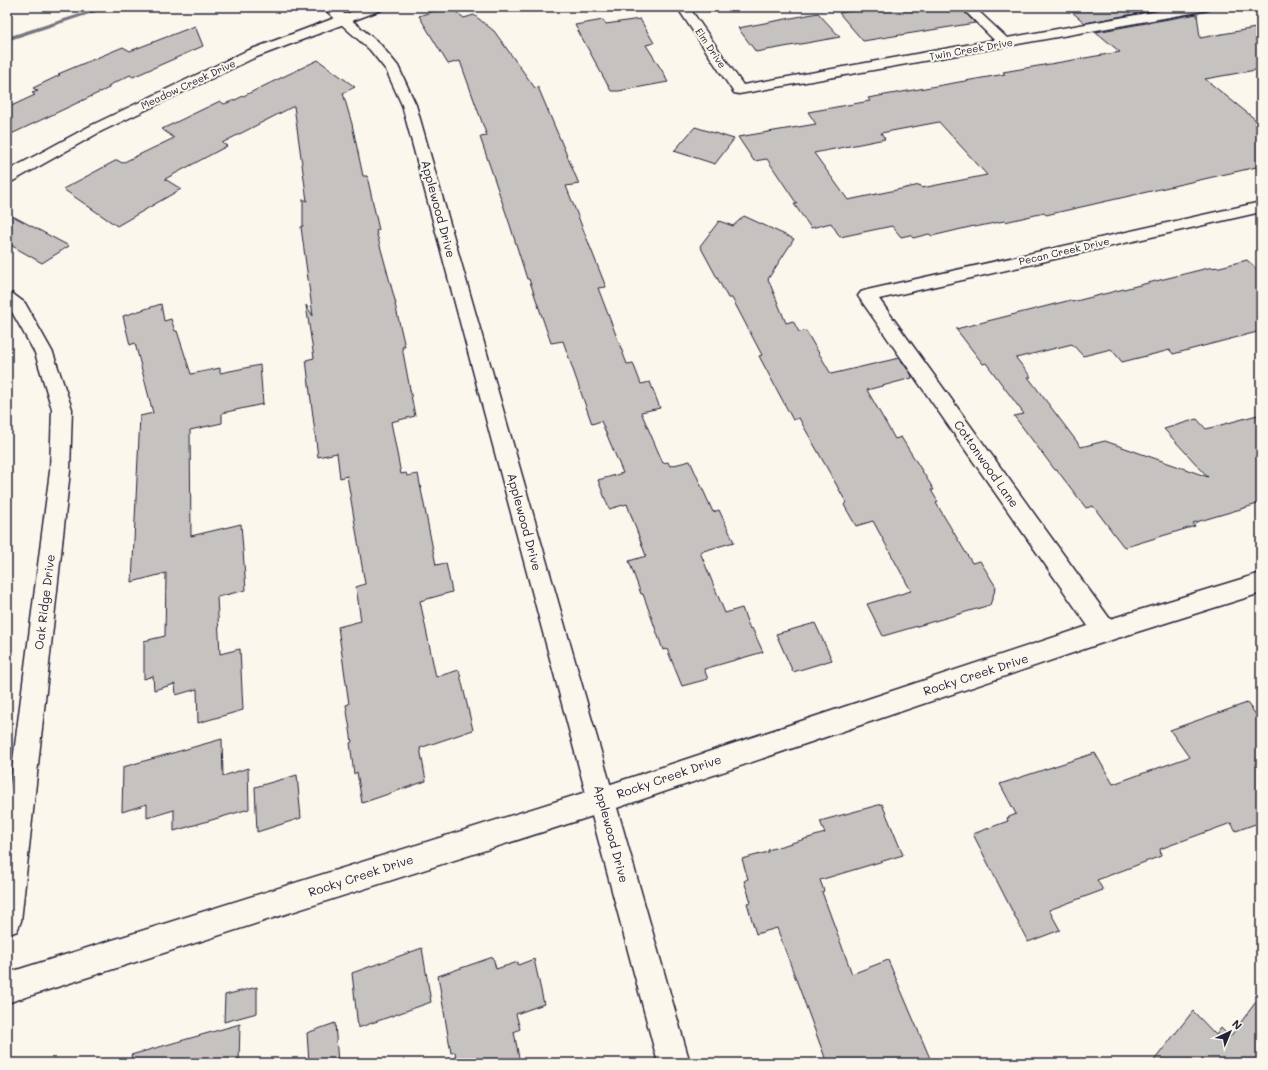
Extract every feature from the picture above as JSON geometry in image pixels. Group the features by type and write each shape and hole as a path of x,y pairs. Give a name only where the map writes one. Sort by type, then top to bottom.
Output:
{"street":[{"name":"Meadow Creek Drive","path":"7,178 89,132 335,13 376,7"},
{"name":"Elm Drive","path":"683,7 739,90"},
{"path":"967,7 1004,43"},
{"name":"Twin Creek Drive","path":"739,90 1203,7"},
{"name":"Applewood Drive","path":"335,13 376,47 393,69 409,105 674,1063"},
{"name":"Pecan Creek Drive","path":"867,296 1261,207"},
{"name":"Cottonwood Lane","path":"867,296 1105,632"},
{"name":"Oak Ridge Drive","path":"7,298 20,308 44,353 62,409 60,471 7,921"},
{"name":"Rocky Creek Drive","path":"7,988 602,800 1105,632 1261,583"}],"building":[{"path":"445,7 450,7 464,18 474,15 494,31 535,88 538,87 579,184 566,186 606,287 598,288 627,364 633,363 641,384 650,382 660,408 641,412 663,463 668,462 670,466 690,461 713,512 719,510 734,542 700,552 725,613 742,608 750,629 752,628 763,652 704,669 708,679 682,686 667,649 663,650 643,594 641,594 629,561 646,556 627,504 609,509 598,480 623,473 601,421 592,424 563,341 551,343 529,279 527,279 480,137 487,136 460,61 448,64 419,16"},
{"path":"878,7 960,7 975,23 863,41 839,13"},
{"path":"1066,7 1172,7 1085,23"},
{"path":"818,13 840,37 756,52 738,28"},
{"path":"1197,14 1200,38 1261,27 1261,69 1205,79 1261,124 1261,166 1046,215 1044,213 1005,222 974,226 932,236 929,234 913,238 910,235 901,237 892,226 840,237 831,223 811,228 794,204 797,204 767,159 754,161 738,137 816,124 808,112 870,101 868,98 1005,74 1003,72 1120,52 1096,32","holes":["939,122 987,175 922,188 920,185 848,200 814,153 885,139 881,133"]},
{"path":"640,19 654,43 646,45 668,82 619,91 611,91 575,25 603,20 606,24"},
{"path":"195,26 203,46 133,77 130,75 108,86 109,88 7,136 7,108 35,95 32,93 38,91 33,88 60,75 58,74 123,47 130,51"},
{"path":"318,60 355,87 343,93 352,124 363,176 367,176 379,230 376,231 396,304 405,347 402,347 415,416 391,422 401,474 406,473 407,476 418,474 436,565 446,563 452,592 420,601 436,677 459,670 473,730 420,748 426,781 362,803 357,772 354,774 350,743 352,742 346,705 349,704 338,627 361,621 356,587 365,584 347,476 340,478 337,453 318,457 306,360 314,358 306,305 313,316 301,227 303,226 303,199 307,201 294,106 222,143 227,146 165,179 181,189 117,226 63,189 117,160 122,163 174,138 162,129 220,101 224,104 235,100"},
{"path":"695,127 734,139 715,164 674,151"},
{"path":"7,213 69,246 42,263 7,243"},
{"path":"744,216 794,239 768,279 786,323 793,321 799,332 806,331 831,374 899,358 911,374 912,378 867,390 895,439 901,437 934,490 931,490 938,502 936,503 972,563 980,561 996,587 990,605 883,636 867,604 911,591 873,521 856,526 844,505 846,502 799,418 793,420 759,356 762,355 732,298 728,298 700,246 719,221 733,226"},
{"path":"1247,260 1261,273 1261,331 1173,354 1170,350 1122,362 1111,349 1083,356 1072,344 1016,358 1031,377 1028,377 1081,447 1105,441 1208,477 1164,429 1197,419 1206,429 1261,414 1261,503 1193,523 1195,526 1126,547 1123,546 1093,506 1086,508 1057,470 1055,470 1014,416 1024,414 986,363 983,364 956,329 1071,300 1072,302 1208,268 1220,267"},
{"path":"161,304 164,321 171,319 175,331 177,331 191,374 220,368 220,373 260,365 263,404 222,413 222,423 190,430 191,536 241,524 246,590 217,597 220,654 240,649 243,710 198,723 197,689 176,695 175,684 154,690 153,676 144,679 144,641 165,636 166,573 132,582 140,416 153,413 135,343 130,345 123,316"},
{"path":"815,623 832,660 793,672 776,634"},
{"path":"1247,703 1261,721 1261,822 1236,831 1231,823 1160,849 1161,856 1097,880 1103,890 1049,910 1060,930 1028,942 973,834 1008,821 1007,818 1016,814 1000,784 1095,753 1113,784 1189,757 1170,730"},
{"path":"222,739 223,776 248,768 249,809 174,831 174,810 147,818 147,804 122,812 123,767"},
{"path":"297,775 301,818 257,832 255,787"},
{"path":"882,804 903,855 820,880 824,891 822,892 852,974 888,960 932,1063 827,1063 777,928 756,934 747,903 751,902 744,881 748,879 742,859 825,833 820,821"},
{"path":"422,948 431,1002 358,1028 352,973"},
{"path":"493,957 496,969 518,962 518,965 534,959 544,1004 516,1014 520,1029 514,1032 520,1063 457,1063 455,1052 451,1053 438,976"},
{"path":"257,987 257,1013 224,1022 225,995"},
{"path":"1261,995 1261,1063 1152,1063 1193,1011 1216,1035 1221,1028 1230,1037"},
{"path":"335,1023 338,1063 309,1063 307,1033"},
{"path":"240,1024 239,1063 133,1063 131,1055"}],"waterway":[{"path":"7,39 108,7"}]}
